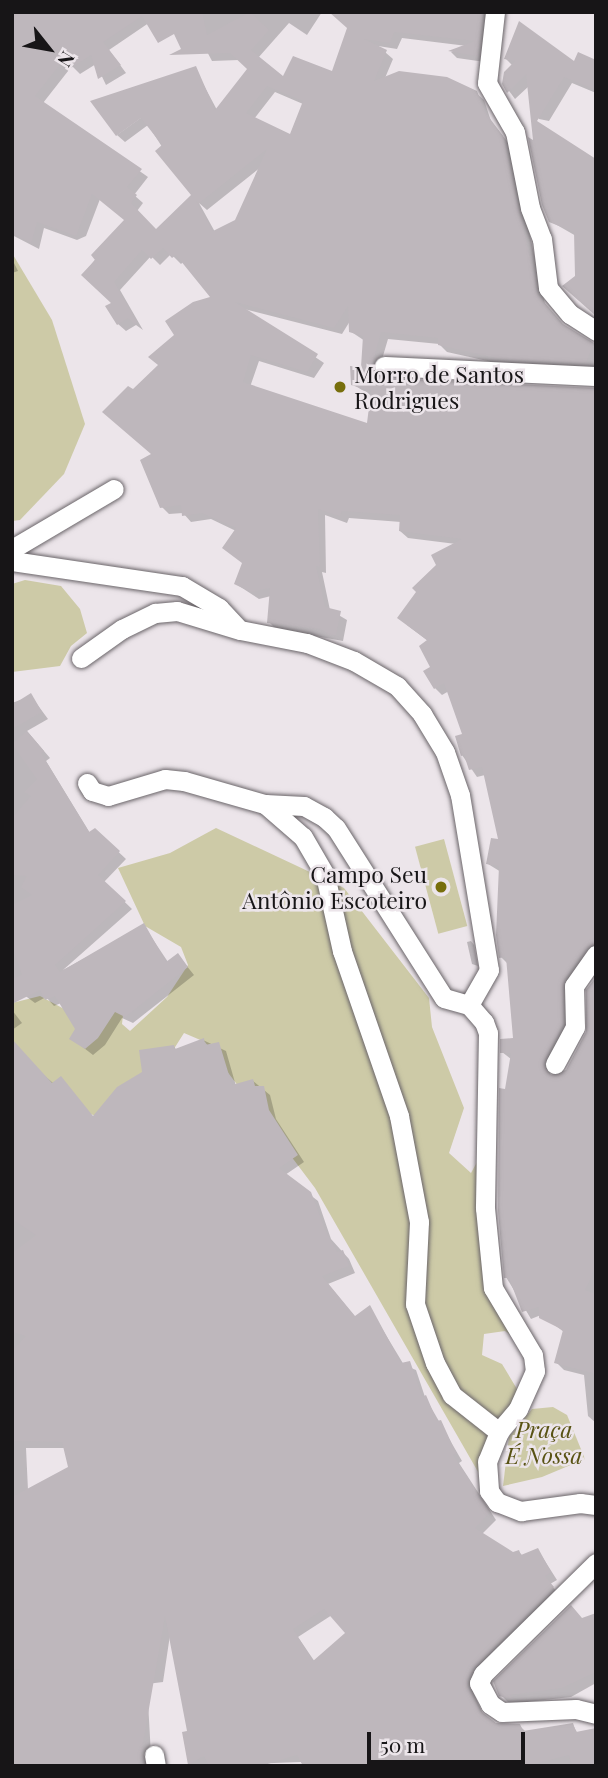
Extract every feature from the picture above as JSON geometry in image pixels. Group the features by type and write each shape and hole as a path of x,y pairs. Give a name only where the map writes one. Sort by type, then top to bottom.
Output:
{"street":[{"path":"495,12 486,83 515,132 530,208 542,239 548,288 570,314 596,331"},
{"path":"384,366 596,376"},
{"path":"12,549 114,489"},
{"path":"12,561 182,586 219,608 240,630"},
{"path":"81,658 122,629 155,613 197,614 240,630 307,643 354,661 397,686 422,713 445,752 460,795 489,970 469,1005"},
{"path":"87,783 99,795 108,796 165,779 184,780 265,804 304,806 336,828 444,998 469,1005 488,1033 484,1181 493,1288 533,1355 535,1371 523,1399 499,1432 485,1475 497,1502 521,1511 596,1505"},
{"path":"265,804 303,837 325,875 342,951 399,1116 419,1222 415,1304 435,1363 452,1395 499,1432"},
{"path":"555,1064 575,1027 574,986 596,955"},
{"path":"596,1563 483,1674 480,1683 490,1704 502,1712 576,1709 596,1714"}],"green space":[{"path":"12,253 52,320 85,424 64,474 20,520 12,521"},
{"path":"25,580 61,586 80,609 87,633 71,646 60,666 12,672 12,584"},
{"path":"216,828 344,888 429,998 432,1027 464,1108 449,1153 471,1173 482,1153 494,1262 519,1341 505,1331 484,1334 482,1355 502,1364 523,1399 481,1477 315,1188 205,1042 184,1033 158,1074 102,1119 75,1107 20,1054 12,1038 12,1003 40,996 79,1017 113,995 123,1015 122,1024 130,1031 167,997 188,965 181,947 145,926 118,868 170,853"},
{"name":"Campo Seu Antônio Escoteiro","path":"444,839 467,926 438,934 415,847"},
{"name":"Praça É Nossa","path":"553,1407 567,1415 585,1459 542,1477 503,1486 509,1437 532,1409"}],"building":[{"path":"12,12 202,12 207,35 250,12 269,30 251,50 283,76 293,56 332,71 347,28 329,12 483,12 478,56 448,51 475,41 394,32 390,43 364,39 387,50 374,81 399,71 447,77 477,91 485,112 503,136 538,295 563,324 594,343 586,363 502,359 438,345 438,338 381,332 372,366 383,378 596,388 596,943 586,948 564,980 563,1024 543,1064 550,1075 566,1070 586,1032 586,990 596,977 596,1267 585,1290 596,1294 596,1374 554,1363 563,1330 539,1318 539,1307 522,1312 509,1278 504,1278 498,1211 499,1088 505,1089 511,1053 500,1053 500,1039 513,1038 506,957 499,958 496,935 499,866 486,864 491,838 498,839 482,767 469,770 455,736 462,734 444,683 434,689 423,671 430,667 419,646 427,640 397,618 416,592 412,588 436,565 431,555 462,539 399,531 400,515 342,511 340,516 318,509 320,567 316,566 325,607 341,611 336,635 329,635 321,629 267,623 270,588 251,592 234,584 242,563 222,548 236,528 202,513 182,516 181,505 160,508 140,460 151,454 102,412 128,386 133,389 158,365 148,357 174,335 165,321 193,302 210,297 176,255 172,258 163,248 151,259 142,250 114,282 137,322 134,324 128,318 117,325 105,306 111,303 81,275 95,260 91,255 124,220 92,194 76,236 37,222 31,243 12,233","holes":["142,16 158,43 174,34 181,49 169,55 230,53 247,69 215,110 196,66 90,101 116,136 141,118 162,145 155,151 191,195 156,229 131,203 137,195 127,187 142,169 35,96 65,58 71,68 91,55 98,79 121,65 103,42","267,86 303,101 290,134 246,113","267,149 235,220 213,231 196,201 198,204","235,302 334,328 348,306 349,332 363,336 361,367 350,366 351,385 371,391 367,423 243,382 251,355 307,372 318,354"]},
{"path":"519,21 574,61 578,52 596,60 596,90 564,77 537,121 596,159 596,316 562,286 575,276 574,232 549,222 542,205 528,137 533,140 526,74 507,93 502,84 504,72 515,61 504,59"},
{"path":"31,693 42,712 12,729 12,705"},
{"path":"27,731 44,751 41,753 89,832 95,828 120,851 98,875 126,901 55,965 60,972 144,923 166,962 178,953 188,967 125,1017 115,1012 98,1038 85,1049 69,1039 75,1029 55,996 45,1000 40,990 12,1004 12,979 22,975 12,946 12,905 32,895 21,887 27,876 12,875 12,818 31,796 24,792 37,779 12,744"},
{"path":"204,1038 205,1045 219,1042 232,1085 253,1079 255,1086 264,1086 269,1110 298,1155 279,1168 311,1192 325,1230 337,1252 343,1250 349,1266 322,1276 355,1316 370,1305 401,1363 410,1361 422,1397 426,1395 437,1421 441,1420 456,1453 453,1455 490,1512 475,1528 513,1552 519,1550 521,1555 538,1548 551,1572 545,1576 554,1587 472,1669 467,1684 479,1710 496,1723 520,1724 523,1731 573,1723 576,1732 596,1728 596,1766 572,1766 569,1755 526,1766 303,1766 297,1755 261,1766 209,1766 204,1756 188,1765 182,1732 187,1731 165,1616 139,1766 12,1766 16,1701 12,1693 20,1669 12,1669 12,1497 68,1467 62,1442 12,1441 17,1374 12,1351 26,1336 12,1332 12,1253 36,1235 12,1219 12,1039 52,1083 61,1076 93,1116 117,1087 142,1072 139,1050 174,1045 175,1049","holes":["324,1609 345,1633 313,1661 293,1629"]},
{"path":"571,1605 582,1618 596,1613 596,1672 562,1688 510,1695 512,1699 499,1696 493,1681"}],"place":[{"name":"Morro de Santos Rodrigues","path":"340,387"},
{"name":"Campo Seu Antônio Escoteiro","path":"441,887"}]}
